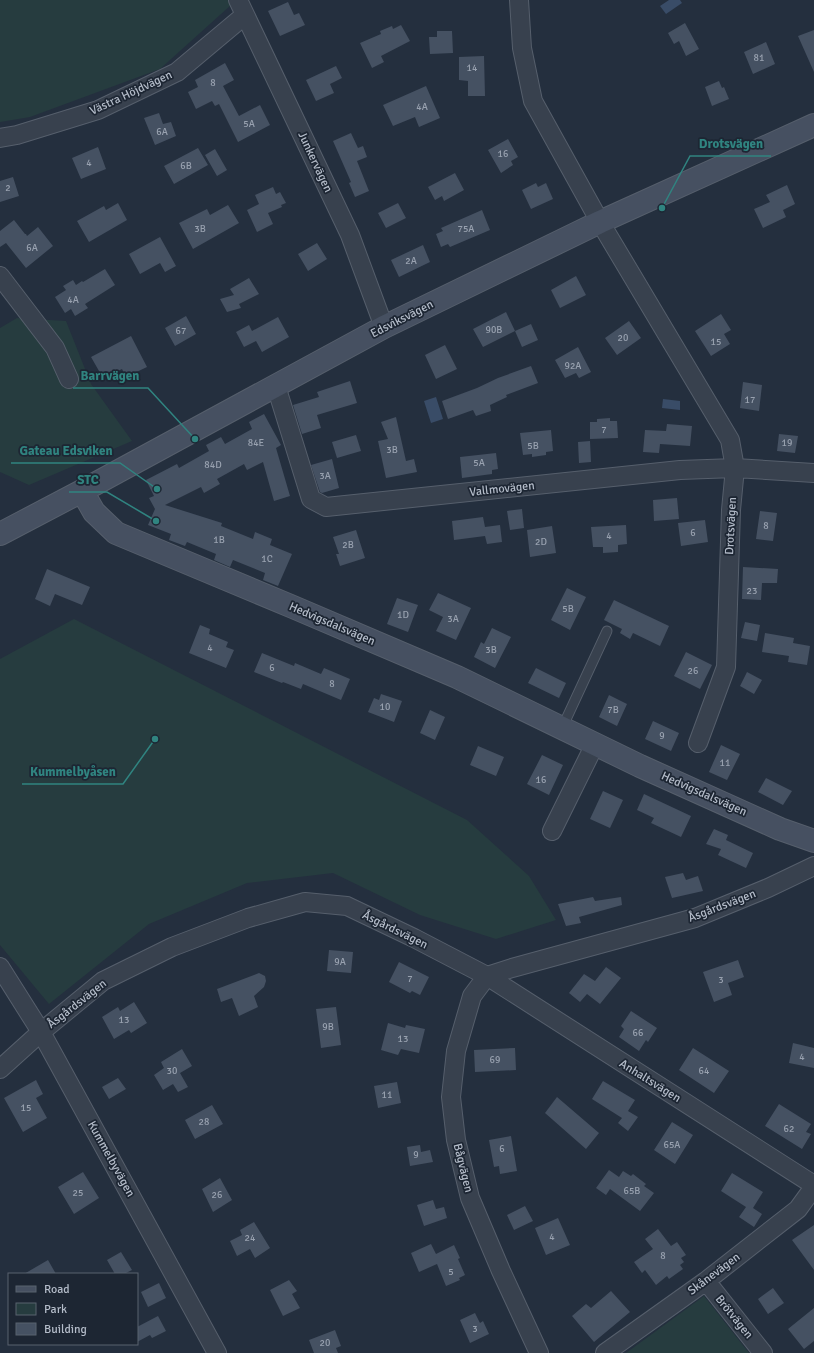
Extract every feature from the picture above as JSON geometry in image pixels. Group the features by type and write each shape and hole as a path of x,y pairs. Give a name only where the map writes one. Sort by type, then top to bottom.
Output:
{"street":[{"name":"Drotsvägen","path":"519,0 522,48 533,101 600,222 730,440 735,468 731,510 726,667 698,743"},
{"name":"Västra Höjdvägen","path":"0,138 18,135 98,110 177,72 242,8"},
{"name":"Junkervägen","path":"242,8 350,235 384,328"},
{"name":"Edsviksvägen","path":"0,534 384,328 600,222 814,124"},
{"path":"0,276 56,348 69,379"},
{"name":"Vallmovägen","path":"276,386 311,499 326,507 680,470 735,468 814,473"},
{"name":"Hedvigsdalsvägen","path":"82,491 94,512 116,533 457,677 595,744 780,829 814,841"},
{"path":"552,832 595,744"},
{"name":"Åsgårdsvägen","path":"0,1069 41,1032 103,981 179,945 248,918 305,902 347,906 414,938 486,976 695,918 768,888 814,866"},
{"name":"Kummelbyvägen","path":"0,967 41,1032 217,1353"},
{"name":"Anhaltsvägen","path":"486,976 814,1186"},
{"name":"Bågvägen","path":"486,976 472,996 456,1050 451,1097 456,1140 470,1198 501,1271 539,1353"},
{"name":"Skånevägen","path":"605,1353 706,1282 798,1209 814,1186"},
{"name":"Brötvägen","path":"706,1282 763,1353"}],"lane":[{"path":"562,728 608,631"}],"green space":[{"path":"0,0 229,0 231,5 160,69 30,117 0,122"},
{"path":"17,318 66,321 91,384 132,441 29,485 0,472 0,328"},
{"path":"74,619 467,820 529,876 556,920 496,939 420,915 333,873 247,883 149,924 49,1004 0,945 0,659"},
{"path":"704,1296 749,1353 626,1353"}],"water":[{"path":"669,0 680,0 682,3 666,14 660,6"},
{"path":"436,397 443,419 431,423 424,401"},
{"path":"663,399 680,401 680,410 662,408"}],"building":[{"path":"288,2 294,15 299,13 305,25 280,36 268,11"},
{"path":"685,23 699,49 686,56 679,41 674,44 668,33"},
{"path":"401,25 410,41 381,56 384,62 372,68 360,43 381,34 380,31 392,26 393,29"},
{"path":"814,30 814,72 798,36"},
{"path":"437,31 452,31 453,53 430,54 429,37 437,37"},
{"path":"766,42 775,64 753,74 744,52"},
{"path":"484,56 485,96 468,96 468,81 459,80 459,57"},
{"path":"225,63 234,80 223,86 239,116 260,105 270,125 238,142 219,104 215,106 212,101 196,109 188,92 198,87 195,80"},
{"path":"336,66 342,78 330,84 334,93 316,101 306,80"},
{"path":"719,81 722,88 724,87 729,99 712,106 705,87"},
{"path":"426,86 440,118 419,127 415,117 393,126 383,105"},
{"path":"159,113 163,124 171,122 176,136 155,145 144,118"},
{"path":"351,133 358,148 363,146 367,157 357,161 369,191 355,197 349,183 351,182 333,141"},
{"path":"508,139 518,157 511,161 513,165 501,173 488,150"},
{"path":"98,147 106,169 81,179 72,158"},
{"path":"198,148 208,165 174,184 164,166"},
{"path":"215,149 227,170 217,176 205,155"},
{"path":"455,173 464,190 444,201 442,196 435,200 428,187"},
{"path":"13,177 19,196 0,202 0,181"},
{"path":"536,183 538,187 546,183 553,199 531,209 522,190"},
{"path":"787,185 795,204 783,210 786,217 763,228 754,209 770,202 766,195"},
{"path":"273,187 276,194 280,192 286,203 281,205 282,207 268,213 273,224 257,232 247,210 259,204 255,195"},
{"path":"118,203 127,220 89,242 77,221 104,206 106,210"},
{"path":"398,203 406,218 386,228 378,213"},
{"path":"228,205 239,223 193,249 179,223 207,209 210,215"},
{"path":"482,210 490,230 450,247 448,244 441,247 436,234 443,231 441,228"},
{"path":"14,220 27,236 38,227 53,246 26,268 6,243 0,247 0,231"},
{"path":"160,237 176,266 165,272 160,263 140,274 129,254"},
{"path":"317,243 327,259 308,271 298,254"},
{"path":"423,245 430,262 399,277 391,260"},
{"path":"105,269 115,285 85,304 88,308 75,316 71,309 65,313 55,297 66,290 63,286 73,280 76,285"},
{"path":"576,276 586,295 560,308 551,290"},
{"path":"249,278 259,294 239,304 241,308 227,312 220,299 234,295 230,289"},
{"path":"506,312 515,331 483,347 473,329"},
{"path":"721,314 731,330 724,334 730,344 711,356 695,331"},
{"path":"186,316 196,334 175,346 165,328"},
{"path":"278,317 289,337 262,352 256,341 244,347 236,332 249,325 252,331"},
{"path":"629,321 641,338 617,355 605,338"},
{"path":"531,324 538,340 522,347 515,331"},
{"path":"131,336 147,367 126,377 122,369 103,378 91,357"},
{"path":"445,345 457,369 436,379 425,355"},
{"path":"578,347 591,372 579,378 576,373 565,378 555,360"},
{"path":"531,366 538,383 506,395 507,397 490,405 491,411 476,416 473,410 448,419 442,401"},
{"path":"350,381 357,403 317,415 321,428 302,434 293,405 319,397 317,392"},
{"path":"743,382 762,385 759,411 740,408"},
{"path":"264,414 281,445 276,448 290,496 274,501 263,462 247,470 244,464 217,479 220,484 204,493 201,487 165,505 222,523 221,526 253,539 255,532 272,539 270,545 292,554 278,586 263,580 265,573 233,560 230,567 214,560 216,554 187,542 185,546 169,540 171,534 148,525 155,509 149,498 154,496 146,480 177,464 179,468 209,451 206,445 221,437 225,444 252,429 249,422"},
{"path":"396,417 406,461 414,459 417,472 386,478 378,441 388,439 381,422"},
{"path":"610,418 610,421 617,421 618,438 590,439 590,422 597,422 597,419"},
{"path":"667,424 692,426 690,446 660,444 659,453 643,452 645,430 666,431"},
{"path":"551,430 553,451 546,452 546,455 532,457 532,454 523,455 520,433"},
{"path":"779,434 798,436 795,453 777,451"},
{"path":"356,435 361,451 337,458 332,442"},
{"path":"590,441 591,462 579,463 578,442"},
{"path":"496,453 498,469 492,470 492,474 462,478 460,457"},
{"path":"332,459 339,488 322,493 320,492 311,465"},
{"path":"677,498 679,519 654,521 653,500"},
{"path":"522,509 524,528 510,530 507,511"},
{"path":"760,511 777,513 773,541 756,539"},
{"path":"483,517 485,527 500,525 502,542 487,544 485,536 454,540 452,521"},
{"path":"705,520 708,542 681,546 678,523"},
{"path":"626,525 627,544 618,545 618,552 603,553 603,547 593,547 591,527"},
{"path":"552,526 556,553 530,557 527,530"},
{"path":"356,530 365,558 340,566 336,554 339,554 333,537"},
{"path":"743,567 778,569 777,583 762,583 761,600 742,599"},
{"path":"47,569 90,587 82,605 55,594 50,606 35,599"},
{"path":"567,588 586,597 570,630 551,620"},
{"path":"438,593 471,608 456,640 436,631 443,617 429,610"},
{"path":"397,598 418,605 408,632 387,624"},
{"path":"614,600 669,626 660,646 633,633 630,639 620,633 622,629 604,620"},
{"path":"745,622 760,625 757,641 741,638"},
{"path":"200,625 210,629 209,634 228,642 226,647 234,650 226,668 189,653"},
{"path":"492,628 511,637 495,668 474,657 481,642 484,644"},
{"path":"765,633 794,638 793,643 810,646 807,665 788,662 789,656 762,652"},
{"path":"686,652 712,665 700,689 674,676"},
{"path":"262,653 294,666 295,663 321,674 324,668 350,679 341,700 303,684 301,689 254,672"},
{"path":"536,668 566,683 559,698 528,683"},
{"path":"747,672 762,680 754,694 740,686"},
{"path":"381,694 402,701 394,722 368,712 374,698 379,700"},
{"path":"609,695 627,704 617,726 599,717"},
{"path":"430,710 445,717 435,740 420,733"},
{"path":"653,721 679,733 671,751 645,739"},
{"path":"721,745 740,754 727,780 709,772"},
{"path":"478,746 504,757 496,776 470,765"},
{"path":"542,755 563,765 549,795 527,784"},
{"path":"766,778 792,791 783,805 758,792"},
{"path":"603,791 623,800 610,828 590,819"},
{"path":"644,794 691,816 681,837 651,823 654,818 637,810"},
{"path":"714,829 728,835 726,840 753,853 746,868 718,855 721,849 706,844"},
{"path":"683,873 686,880 698,876 703,891 672,898 665,877"},
{"path":"593,897 595,901 621,897 622,905 579,917 581,923 566,926 558,904"},
{"path":"329,950 353,952 351,973 327,971"},
{"path":"738,960 744,977 728,983 732,995 714,1002 703,972"},
{"path":"399,962 429,977 420,995 412,991 410,993 389,982"},
{"path":"606,967 621,978 600,1004 587,994 580,1002 569,993 584,974 595,981"},
{"path":"259,973 265,976 266,981 264,987 254,996 258,1007 239,1016 232,998 221,1002 217,989"},
{"path":"134,1002 147,1023 131,1033 129,1030 114,1039 102,1017 118,1007 120,1011"},
{"path":"336,1007 341,1045 321,1048 316,1009"},
{"path":"631,1011 657,1028 648,1042 646,1040 639,1051 619,1037 624,1029 621,1026"},
{"path":"388,1023 405,1028 406,1025 425,1029 419,1053 401,1049 398,1055 381,1050"},
{"path":"793,1043 814,1048 814,1068 789,1063"},
{"path":"515,1048 516,1070 475,1072 474,1050"},
{"path":"693,1048 729,1071 714,1093 679,1070"},
{"path":"182,1049 192,1066 180,1073 188,1087 178,1092 173,1084 163,1090 154,1075 164,1068 161,1062"},
{"path":"118,1078 126,1089 109,1099 102,1087"},
{"path":"36,1080 43,1094 36,1098 47,1118 23,1132 4,1098"},
{"path":"603,1081 635,1100 628,1111 638,1117 628,1131 618,1123 622,1118 592,1099"},
{"path":"397,1082 401,1103 378,1108 374,1086"},
{"path":"557,1097 599,1133 586,1149 545,1113"},
{"path":"779,1104 811,1124 806,1132 811,1134 802,1149 765,1126"},
{"path":"212,1105 223,1124 195,1139 185,1120"},
{"path":"672,1122 693,1135 675,1164 654,1150"},
{"path":"511,1136 517,1171 500,1174 499,1166 494,1167 489,1140"},
{"path":"420,1145 421,1152 430,1150 433,1162 410,1166 407,1147"},
{"path":"609,1170 619,1177 623,1171 631,1176 633,1174 646,1184 644,1186 654,1193 640,1211 610,1189 606,1195 596,1188"},
{"path":"83,1172 99,1198 74,1214 58,1187"},
{"path":"732,1173 763,1192 753,1208 762,1214 754,1227 739,1217 746,1207 721,1191"},
{"path":"220,1178 232,1200 213,1212 202,1189"},
{"path":"433,1200 436,1209 444,1207 447,1218 424,1226 417,1205"},
{"path":"525,1206 533,1221 514,1230 507,1215"},
{"path":"558,1218 570,1245 546,1255 535,1228"},
{"path":"254,1222 270,1248 255,1258 250,1249 237,1256 230,1241 242,1235 240,1230"},
{"path":"814,1225 814,1270 792,1240"},
{"path":"658,1229 671,1246 677,1242 686,1255 681,1258 684,1262 680,1265 683,1269 669,1279 667,1276 656,1285 645,1270 642,1273 634,1262 653,1249 645,1239"},
{"path":"431,1244 436,1254 454,1245 465,1275 459,1278 460,1280 446,1286 437,1264 419,1272 411,1253"},
{"path":"121,1252 132,1270 126,1273 114,1273 107,1260"},
{"path":"48,1260 55,1273 26,1273"},
{"path":"289,1280 297,1291 292,1294 300,1308 283,1316 270,1290"},
{"path":"159,1283 166,1298 148,1307 141,1292"},
{"path":"773,1288 784,1303 768,1314 758,1299"},
{"path":"611,1291 630,1312 594,1342 572,1316 586,1304 591,1308"},
{"path":"814,1308 814,1341 804,1349 788,1329"},
{"path":"475,1313 480,1323 483,1321 489,1334 470,1343 460,1320"},
{"path":"158,1316 166,1331 152,1338 150,1335 138,1341 138,1326"},
{"path":"335,1330 341,1346 336,1348 338,1353 314,1353 309,1340"}],"place":[{"name":"Drotsvägen","path":"662,208"},
{"name":"Barrvägen","path":"195,439"},
{"name":"Gateau Edsviken","path":"157,489"},
{"name":"STC","path":"156,521"},
{"name":"Kummelbyåsen","path":"155,739"}]}
